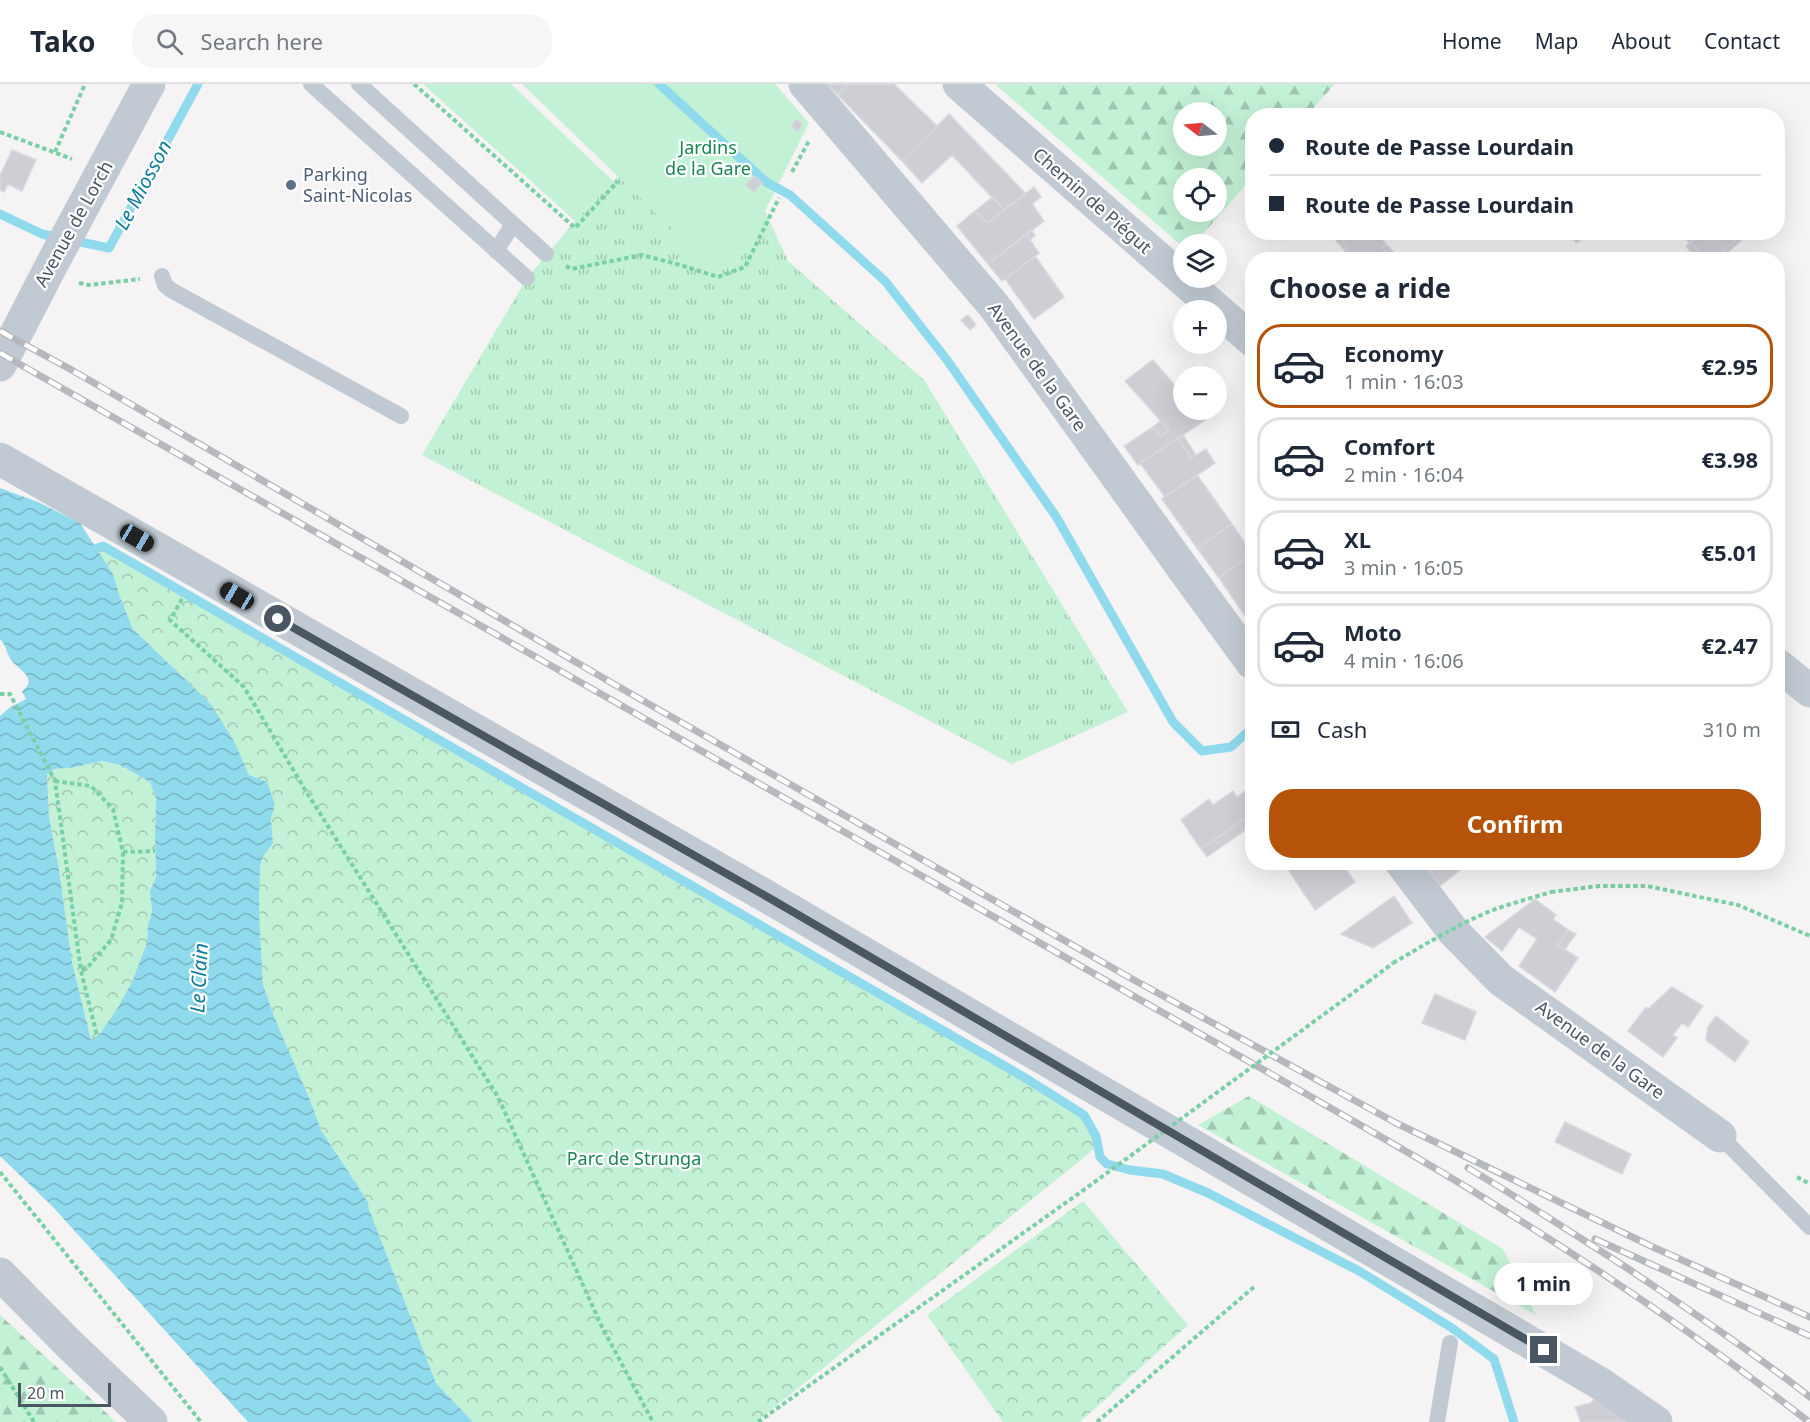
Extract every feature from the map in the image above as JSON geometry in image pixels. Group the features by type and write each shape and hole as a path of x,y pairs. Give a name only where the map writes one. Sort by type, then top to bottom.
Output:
{"street":[{"name":"Avenue de Lorch","path":"0,365 149,84"},
{"name":"Avenue de la Gare","path":"805,84 995,307 1245,653"},
{"name":"Chemin de Piégut","path":"959,84 1245,334"},
{"path":"0,459 771,899 1088,1083 1601,1384 1656,1422"},
{"path":"1785,671 1810,691"},
{"name":"Avenue de la Gare","path":"1407,870 1453,931 1501,980 1720,1136"},
{"path":"0,1274 151,1422"}],"lane":[{"path":"311,84 526,278"},
{"path":"359,84 546,254"},
{"path":"496,251 513,224"},
{"path":"162,276 165,285 171,290 401,416"},
{"name":"Avenue de la Gare","path":"1720,1136 1810,1227"},
{"path":"1437,1422 1450,1343"}],"path":[{"path":"55,152 85,84"},
{"path":"414,84 575,228 618,181"},
{"path":"0,132 81,162"},
{"path":"546,254 571,269 642,255 718,277 746,267 779,198"},
{"path":"50,268 68,281 89,285 162,276"},
{"path":"178,606 170,620 244,687 310,798 498,1097 602,1327 653,1422"},
{"path":"0,694 10,694 55,781 81,971 97,1036"},
{"path":"55,781 92,786 113,809 123,852 122,903 111,940 88,967 81,971"},
{"path":"123,852 155,851"},
{"path":"758,1422 1092,1184 1393,963 1448,931 1476,918 1551,892 1599,886 1647,886 1738,905 1810,936"},
{"path":"0,1172 201,1422"},
{"path":"1097,1422 1255,1286"},
{"path":"0,1367 34,1422"}],"green space":[{"path":"423,84 511,84 613,181 575,221"},
{"name":"Jardins de la Gare","path":"522,84 775,84 809,123 736,264 715,270"},
{"path":"995,84 1335,84 1313,108 1245,108 1245,186 1227,206 1227,168 1173,168 1173,222 1213,222 1203,234 1173,234 1173,238"},
{"path":"618,176 715,270 736,264 765,211 788,261 924,380 1128,712 1012,764 422,455 527,278 575,221"},
{"name":"Parc de Strunga","path":"103,546 1084,1115 1096,1136 1098,1146 756,1422 473,1422 436,1383 368,1202 321,1130 263,985 259,912 260,868 262,858 273,843 271,818 275,805 249,775 210,703 133,629 113,574 95,547"},
{"path":"102,761 120,765 150,782 156,798 156,877 150,891 152,911 147,943 132,982 118,1009 100,1034 91,1040 72,962 49,817 47,774 56,769"},
{"path":"1249,1096 1503,1249 1536,1315 1198,1125"},
{"path":"1083,1201 1188,1325 1080,1422 1003,1422 927,1315"},
{"path":"0,1315 116,1422 0,1422"}],"water":[{"name":"Le Clain","path":"0,488 38,502 80,523 113,574 133,629 210,703 234,741 249,775 267,782 275,805 271,818 273,843 262,858 260,868 259,912 263,985 321,1130 368,1202 436,1383 473,1422 248,1422 53,1207 0,1156 0,716 26,699 22,691 29,683 26,675 10,658 0,639","holes":["102,761 120,765 150,782 156,798 156,877 150,891 152,911 147,943 132,982 100,1034 91,1040 72,962 49,817 47,774 55,769"]}],"building":[{"path":"827,84 848,84 838,95"},
{"path":"848,84 894,84 937,126 902,161 838,95"},
{"path":"949,114 1026,194 1004,210 952,155 922,183 902,161"},
{"path":"796,119 803,124 798,131 791,126"},
{"path":"12,150 36,160 22,191 8,184 4,192 0,190 0,176"},
{"path":"754,176 762,183 754,192 746,185"},
{"path":"1034,187 1041,197 1032,204 1044,221 988,264 957,226 975,211 987,223"},
{"path":"993,197 1004,210 987,223 975,211"},
{"path":"1031,230 1035,235 1030,240 1026,234"},
{"path":"1026,234 1039,253 1002,281 988,264"},
{"path":"1336,240 1342,240 1348,248 1345,251"},
{"path":"1342,240 1383,240 1386,244 1382,247 1386,252 1344,252 1348,248"},
{"path":"1693,240 1735,240 1722,252 1700,252 1691,242"},
{"path":"1735,240 1742,240 1728,252 1722,252"},
{"path":"1691,242 1700,252 1691,252 1686,246"},
{"path":"1386,244 1393,252 1386,252 1382,247"},
{"path":"1035,256 1064,297 1034,319 1005,279"},
{"path":"968,315 976,325 970,330 961,320"},
{"path":"1153,360 1173,383 1173,420 1205,420 1138,465 1124,446 1153,427 1160,436 1169,430 1125,381"},
{"path":"1161,421 1169,430 1160,436 1153,427"},
{"path":"1183,435 1196,455 1191,458 1178,438"},
{"path":"1178,438 1191,458 1206,449 1215,463 1165,497 1140,463"},
{"path":"1197,475 1232,524 1197,548 1162,499"},
{"path":"1232,524 1245,543 1245,558 1219,578 1197,548"},
{"path":"1245,558 1245,616 1219,578"},
{"path":"1233,791 1237,797 1245,791 1245,818 1201,849 1181,820 1209,799 1213,805"},
{"path":"1245,818 1245,830 1207,857 1201,849"},
{"path":"1288,870 1347,870 1355,882 1315,910"},
{"path":"1428,870 1460,870 1440,886"},
{"path":"1394,896 1412,923 1373,948 1341,934"},
{"path":"1535,899 1556,915 1553,919 1568,930 1558,945 1578,958 1555,992 1519,966 1537,939 1519,927 1502,951 1485,937"},
{"path":"1568,930 1576,934 1565,949 1558,945"},
{"path":"1672,987 1703,1006 1688,1027 1682,1023 1673,1035 1677,1038 1663,1057 1628,1031 1646,1007 1648,1009"},
{"path":"1435,994 1476,1012 1465,1040 1422,1023"},
{"path":"1716,1016 1749,1042 1735,1062 1706,1040 1708,1027"},
{"path":"1565,1122 1631,1154 1622,1174 1555,1142"},
{"path":"1599,1395 1636,1422 1581,1422 1575,1407 1590,1403"}],"waterway":[{"name":"Le Miosson","path":"0,214 42,234 109,248 198,84"},
{"path":"659,84 766,182 790,195 885,281 947,360 1057,518 1173,722 1202,751 1231,747 1245,734"},
{"path":"86,552 103,546 1027,1079 1084,1115 1096,1136 1100,1157 1107,1164 1130,1170 1163,1174 1208,1193 1359,1271 1452,1328 1494,1359 1514,1422"}],"railway":[{"path":"0,331 1134,980 1396,1123 1655,1248 1810,1317"},
{"path":"0,353 1424,1162 1533,1228 1614,1281 1732,1364 1809,1422"},
{"path":"1468,1168 1627,1268 1743,1347 1810,1397"},
{"path":"1595,1239 1810,1336"}],"place":[{"name":"Parking Saint-Nicolas","path":"291,185"}],"route":[{"path":"278,619 771,899 1544,1350"}]}
